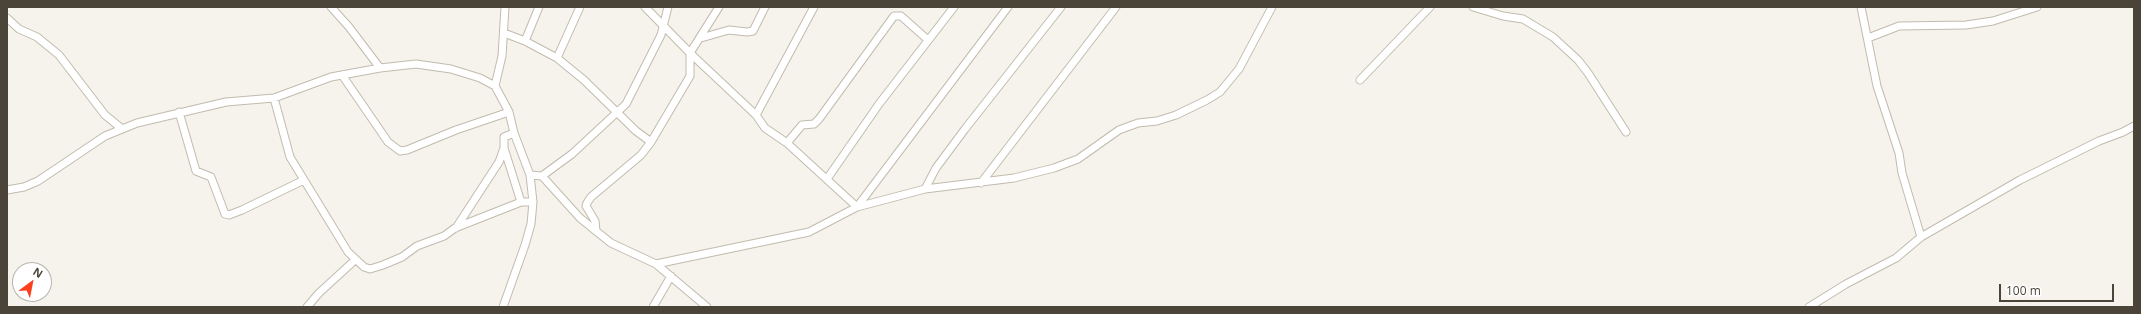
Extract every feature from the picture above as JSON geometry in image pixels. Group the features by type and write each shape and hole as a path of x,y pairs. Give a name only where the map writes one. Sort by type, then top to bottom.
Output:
{"street":[{"path":"331,7 349,27 380,68"},
{"path":"495,86 502,56 505,7"},
{"path":"525,41 539,7"},
{"path":"557,58 580,7"},
{"path":"646,7 690,53 756,115 765,128 787,143 857,207"},
{"path":"530,175 542,176 572,154 626,104 661,36 668,7"},
{"path":"596,231 595,221 586,206 587,203 591,197 641,155 651,142 690,76 690,53 701,38 719,7"},
{"path":"701,38 729,30 747,32 753,30 765,7"},
{"path":"756,115 814,7"},
{"path":"827,179 879,104 954,7"},
{"path":"857,207 1008,7"},
{"path":"925,189 936,168 965,129 1061,7"},
{"path":"981,183 1116,7"},
{"path":"656,264 809,232 857,207 925,189 981,183 1054,168 1078,159 1119,130 1138,123 1157,121 1176,115 1207,100 1231,80 1251,48 1272,7"},
{"path":"1360,80 1430,7"},
{"path":"1474,7 1503,16 1523,18 1553,37 1578,60 1588,73 1626,132"},
{"path":"1861,7 1879,91 1899,153 1902,173 1921,237"},
{"path":"1868,38 1899,26 1966,25 1993,21 2037,7"},
{"path":"787,143 802,126 814,124 819,119 848,77 868,54 894,16 901,16 928,40"},
{"path":"7,18 19,29 37,37 59,55 105,115 121,128"},
{"path":"504,33 525,41 557,58 584,80 617,113 651,142"},
{"path":"7,190 38,181 105,136 121,128 179,112 226,102 274,98 326,78 380,68 423,64 461,72 495,86 509,112 514,133 530,175 533,202 531,224 503,307"},
{"path":"342,75 388,142 400,151 407,150 456,130 509,112"},
{"path":"274,98 288,151 304,180 355,260 364,267 374,268 402,257 417,246 444,236 455,228 521,202 533,202"},
{"path":"179,112 196,171 211,177 226,214 229,215 242,210 304,180"},
{"path":"1809,307 1846,284 1896,258 1921,237 2020,180 2099,141 2134,126"},
{"path":"514,133 504,137 504,148 521,202"},
{"path":"455,228 499,162 504,148"},
{"path":"542,176 580,218 611,243 656,264 708,307"},
{"path":"307,307 318,293 355,260"},
{"path":"653,307 671,276"}]}
